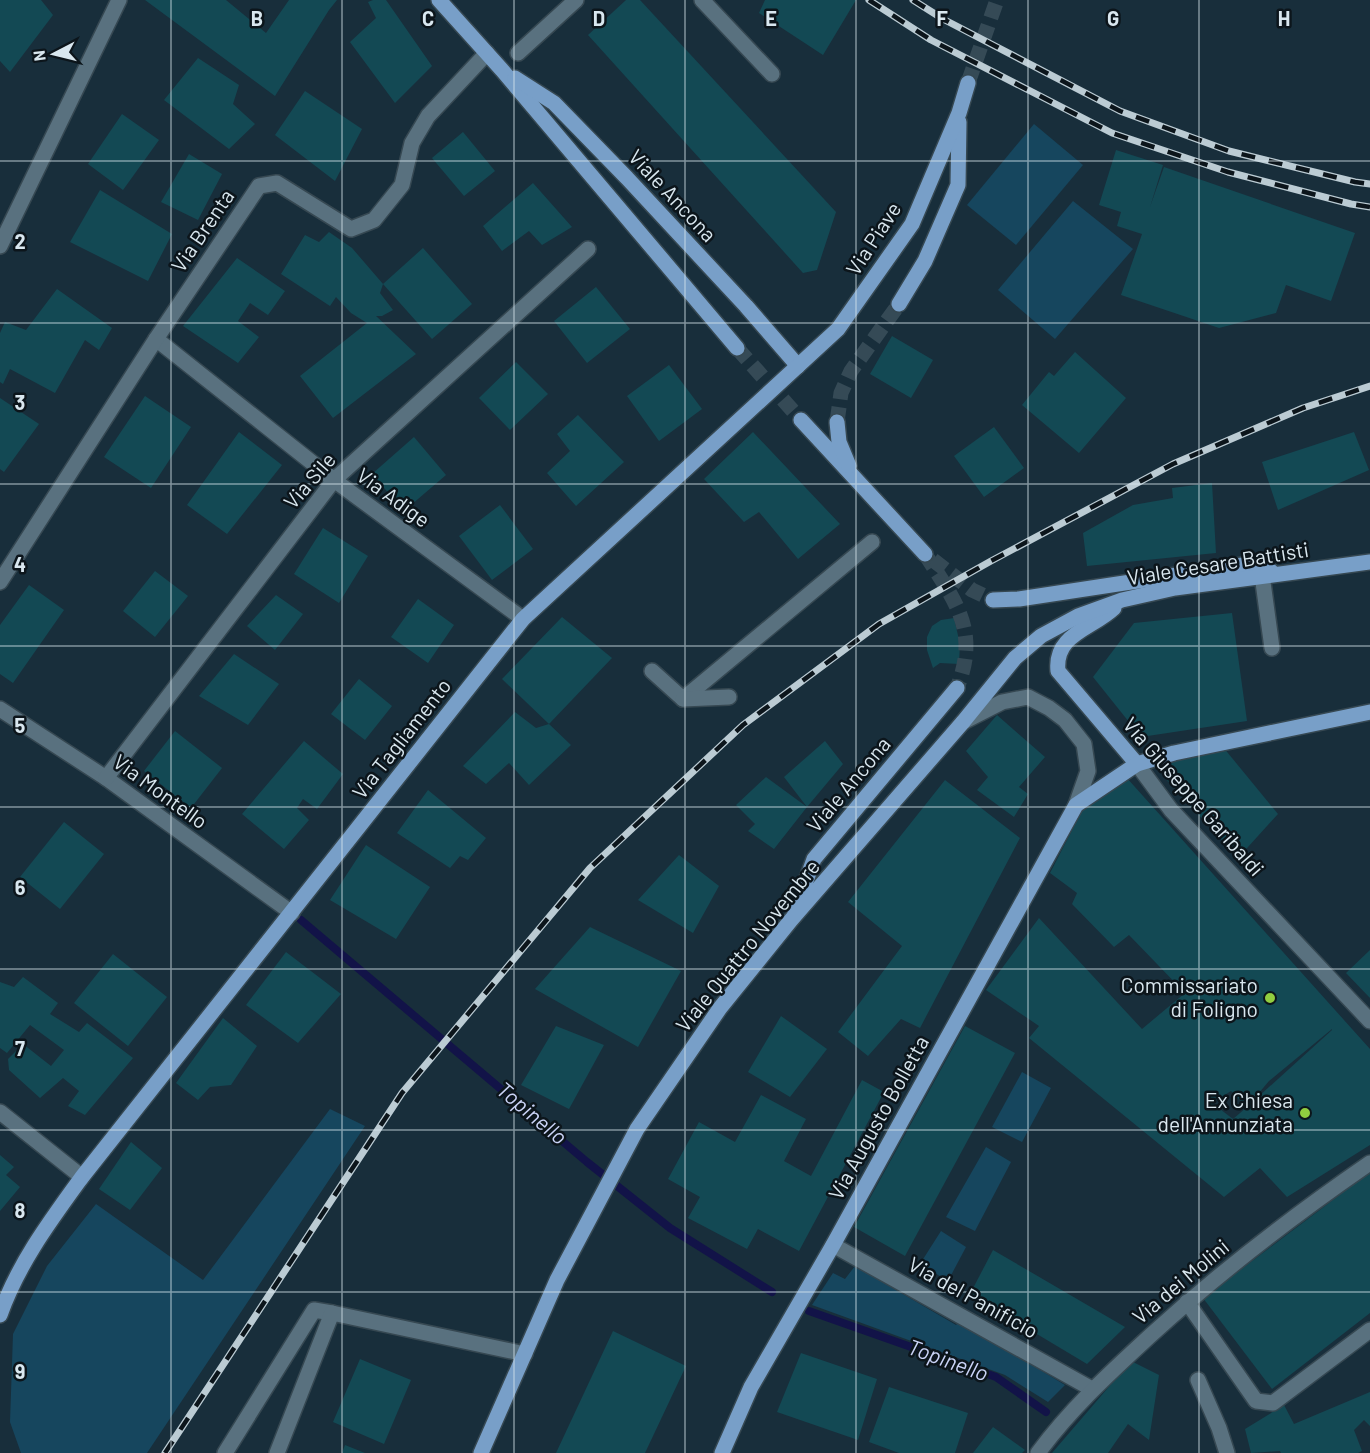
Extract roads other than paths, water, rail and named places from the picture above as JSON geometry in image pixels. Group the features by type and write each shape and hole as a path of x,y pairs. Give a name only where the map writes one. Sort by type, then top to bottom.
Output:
{"main road":[{"name":"Viale Ancona","path":"439,0 502,70 738,348"},
{"name":"Viale Ancona","path":"502,70 554,103 627,177 798,366"},
{"name":"Via Piave","path":"798,366 838,329 912,224 959,113 968,83"},
{"path":"898,304 925,261 957,185 959,113"},
{"name":"Via Tagliamento","path":"0,1315 10,1286 44,1230 82,1177 523,619 798,366"},
{"path":"801,420 924,554"},
{"path":"837,422 839,442 854,477"},
{"name":"Viale Cesare Battisti","path":"1015,658 1041,636 1069,621 1122,600 1175,588 1370,562"},
{"path":"993,600 1019,599 1243,565 1280,574"},
{"name":"Via Giuseppe Garibaldi","path":"1122,600 1105,616 1074,634 1061,648 1057,658 1059,671 1137,764"},
{"name":"Viale Quattro Novembre","path":"481,1453 557,1280 637,1129 720,1008 791,920 963,722 1015,658"},
{"name":"Viale Ancona","path":"791,920 814,859 957,688"},
{"name":"Via Augusto Bolletta","path":"722,1453 751,1387 833,1245 1076,805 1137,764 1197,748 1370,712"}],"street":[{"path":"0,246 119,0"},
{"path":"518,53 576,0"},
{"path":"702,0 772,74"},
{"name":"Via Brenta","path":"0,582 156,339 259,186 277,183 351,229 374,219 402,185 412,143 428,116 487,53"},
{"name":"Via Sile","path":"106,778 334,480 588,249"},
{"name":"Via Adige","path":"156,339 334,480 523,619"},
{"path":"682,699 872,542"},
{"path":"1262,575 1272,648"},
{"path":"652,671 682,699 729,697"},
{"name":"Via Augusto Bolletta","path":"963,722 1002,702 1028,697 1049,708 1065,720 1084,744 1088,771 1076,805"},
{"name":"Via Montello","path":"0,709 106,778 292,913"},
{"name":"Via Giuseppe Garibaldi","path":"1137,764 1171,810 1370,1021"},
{"path":"0,1112 82,1177"},
{"name":"Via dei Molini","path":"1038,1453 1092,1389 1187,1302 1300,1211 1370,1163"},
{"name":"Via del Panificio","path":"833,1245 1092,1389"},
{"path":"1187,1302 1256,1401 1273,1403 1370,1330"},
{"path":"225,1453 315,1310 525,1354"},
{"path":"277,1453 332,1313"},
{"path":"1198,1380 1227,1453"}],"waterway":[{"name":"Topinello","path":"301,920 587,1162 670,1228 772,1292"},
{"name":"Topinello","path":"809,1311 996,1377 1046,1412"}],"tunnel":[{"path":"968,83 997,0"},
{"path":"837,422 841,393 851,371 899,304"},
{"path":"737,348 801,420"},
{"path":"925,554 954,602 965,633 966,649 957,688"},
{"path":"933,560 972,590 993,600"}],"railway":[{"path":"869,0 931,40 1112,133 1228,172 1370,207"},
{"path":"913,0 943,19 1120,111 1229,151 1370,184"},
{"path":"165,1453 402,1093 590,868 743,725 879,624 991,561 1173,464 1303,408 1370,386"}],"place":[{"name":"Commissariato di Foligno","path":"1270,998"},
{"name":"Ex Chiesa dell'Annunziata","path":"1305,1113"}]}
